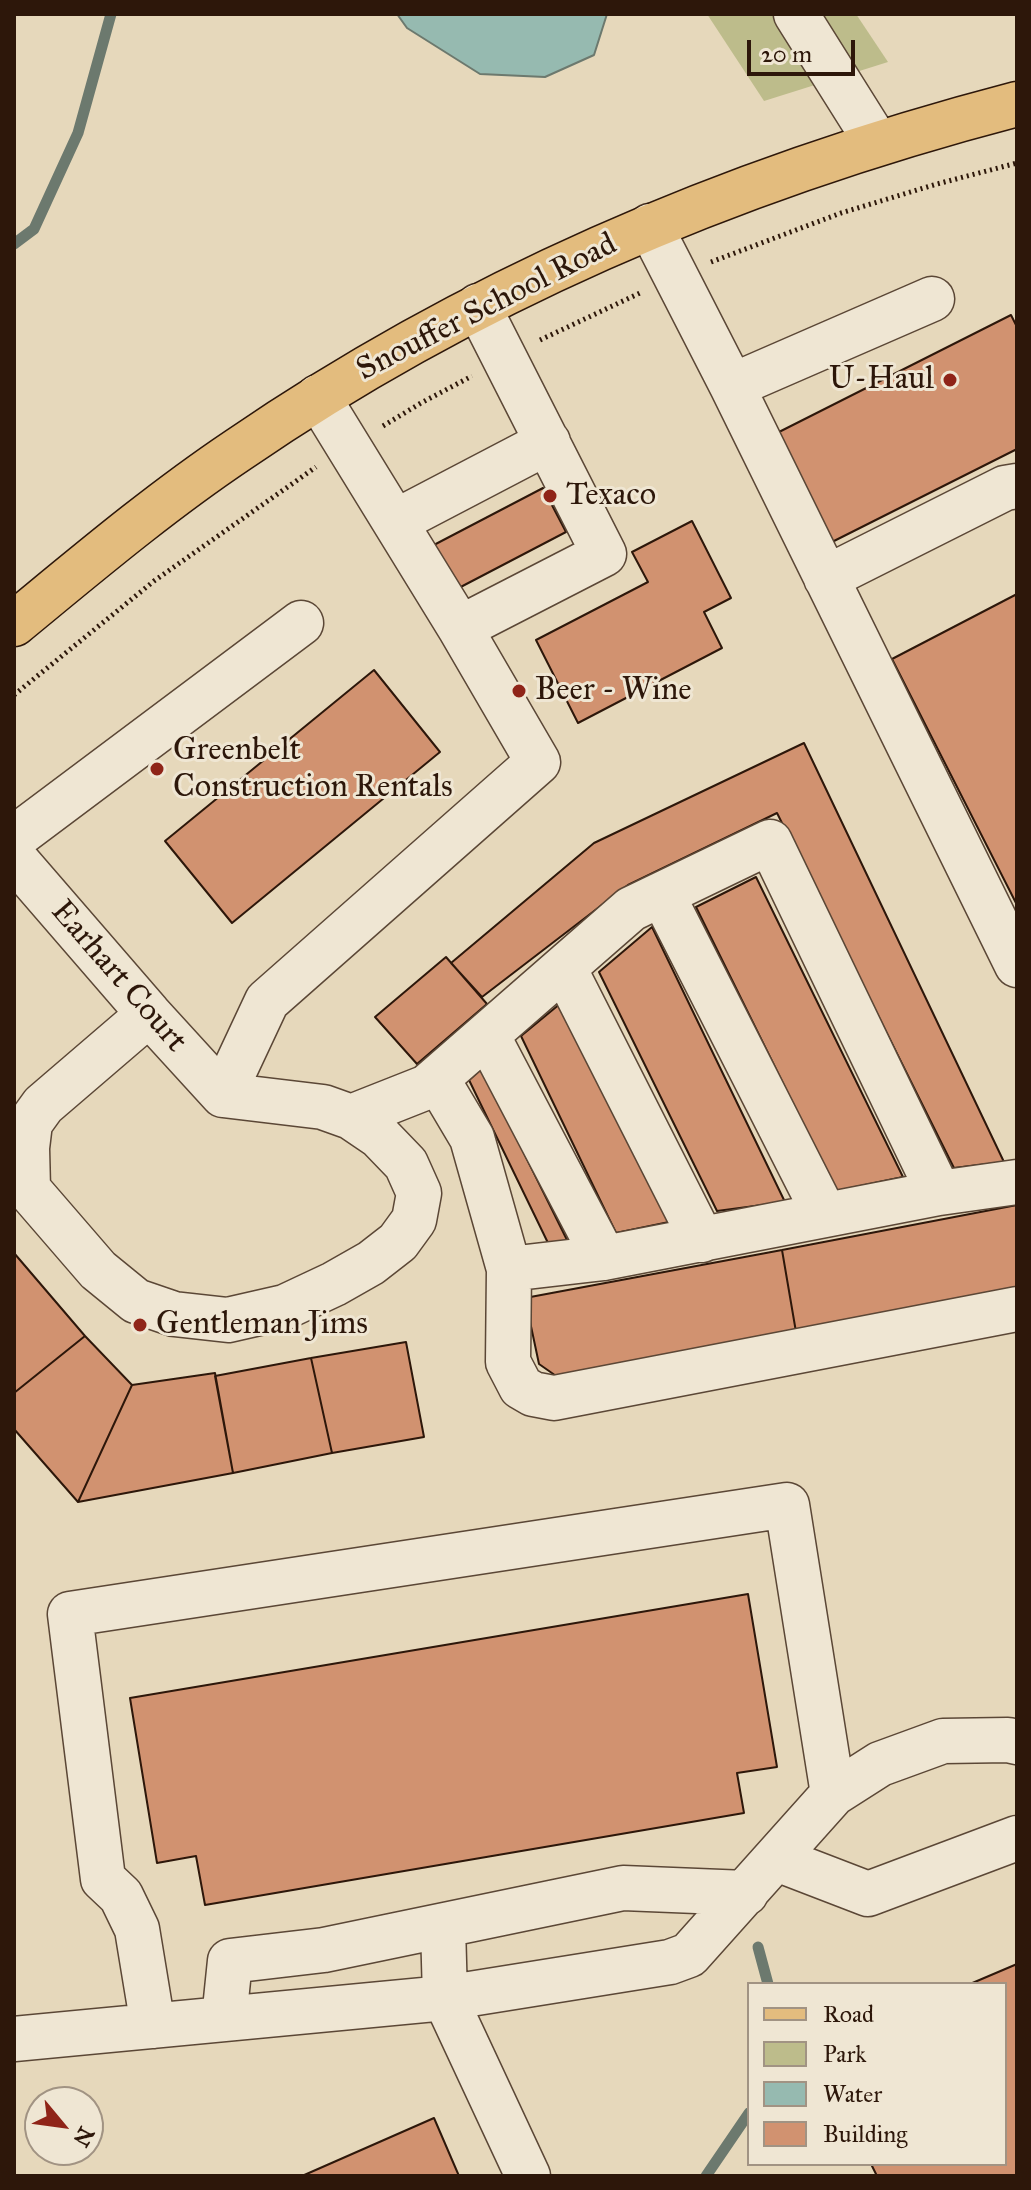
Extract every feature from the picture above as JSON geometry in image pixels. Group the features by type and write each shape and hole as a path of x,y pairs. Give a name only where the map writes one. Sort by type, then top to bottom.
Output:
{"main road":[{"name":"Snouffer School Road","path":"14,624 156,508 238,450 318,397 478,306 650,226 777,176 877,143 1017,104"}],"street":[{"path":"796,14 877,143"},
{"path":"650,226 1017,965"},
{"path":"732,386 932,299"},
{"path":"460,628 604,554 478,306"},
{"path":"149,1014 22,1121 27,1148 21,1196 98,1270 136,1301 174,1314 228,1320 285,1307 371,1263 398,1242 414,1220 419,1193 406,1164 379,1136 351,1117 323,1107 223,1095 267,1001 538,762 318,397"},
{"path":"395,522 548,442"},
{"path":"826,578 1005,488 1017,486"},
{"path":"14,838 301,623"},
{"path":"351,1117 427,1087 631,909 770,842 939,1193"},
{"name":"Earhart Court","path":"14,858 223,1095"},
{"path":"662,894 825,1215"},
{"path":"564,968 702,1240"},
{"path":"487,1035 604,1258"},
{"path":"437,1079 472,1138 509,1269 508,1362 521,1387 533,1394 554,1398 1017,1309"},
{"path":"509,1269 604,1258 939,1193 1017,1182"},
{"path":"153,2026 137,1929 121,1896 103,1879 70,1614 787,1505 833,1794"},
{"path":"14,2039 445,1998 670,1962 689,1955 833,1794 880,1764 943,1741 1017,1742"},
{"path":"777,1859 868,1894 1017,1838"},
{"path":"224,2019 230,1961 324,1950 623,1888 746,1893"},
{"path":"443,1926 445,1998 528,2176"}],"path":[{"path":"712,262 841,213 1017,163"},
{"path":"535,342 618,302"},
{"path":"381,428 464,381"},
{"path":"14,695 154,581 306,473"}],"green space":[{"path":"707,14 856,14 888,62 764,101"}],"water":[{"path":"397,14 607,14 594,55 545,77 480,74 407,28"}],"building":[{"name":"U-Haul","path":"1011,315 1017,327 1017,449 832,542 777,433"},
{"path":"543,488 566,532 453,591 430,547"},
{"path":"692,521 731,598 704,612 722,648 578,723 536,640 648,582 632,552"},
{"path":"1017,594 1017,905 892,659"},
{"path":"374,670 440,752 232,923 165,841"},
{"path":"804,743 1004,1162 954,1168 777,813 628,885 482,997 451,963 594,843"},
{"path":"756,877 903,1177 836,1191 696,907"},
{"path":"652,927 785,1202 717,1211 599,972"},
{"path":"446,957 487,1004 417,1064 375,1017"},
{"path":"561,1003 669,1222 616,1233 521,1036"},
{"path":"482,1068 568,1242 549,1245 469,1080"},
{"path":"1017,1205 1017,1291 796,1332 782,1250"},
{"path":"782,1250 796,1332 559,1378 539,1364 525,1298"},
{"path":"14,1253 85,1336 14,1393"},
{"path":"85,1336 132,1385 78,1502 14,1429 14,1393"},
{"path":"406,1342 424,1437 332,1453 311,1358"},
{"path":"311,1358 332,1453 233,1473 215,1376"},
{"path":"215,1373 233,1473 78,1502 132,1385"},
{"path":"748,1594 777,1767 737,1773 744,1813 205,1905 196,1856 157,1863 130,1698"},
{"path":"1017,1964 1017,2176 877,2176 872,2166 1007,2166 1007,1982 975,1982"},
{"path":"434,2118 459,2176 302,2176"}],"waterway":[{"path":"14,244 34,229 78,133 111,14"},
{"path":"758,1947 767,1982"},
{"path":"706,2176 747,2116"}],"place":[{"name":"U-Haul","path":"950,380"},
{"name":"Texaco","path":"550,496"},
{"name":"Beer - Wine","path":"519,691"},
{"name":"Greenbelt Construction Rentals","path":"157,769"},
{"name":"Gentleman Jims","path":"140,1325"}]}
